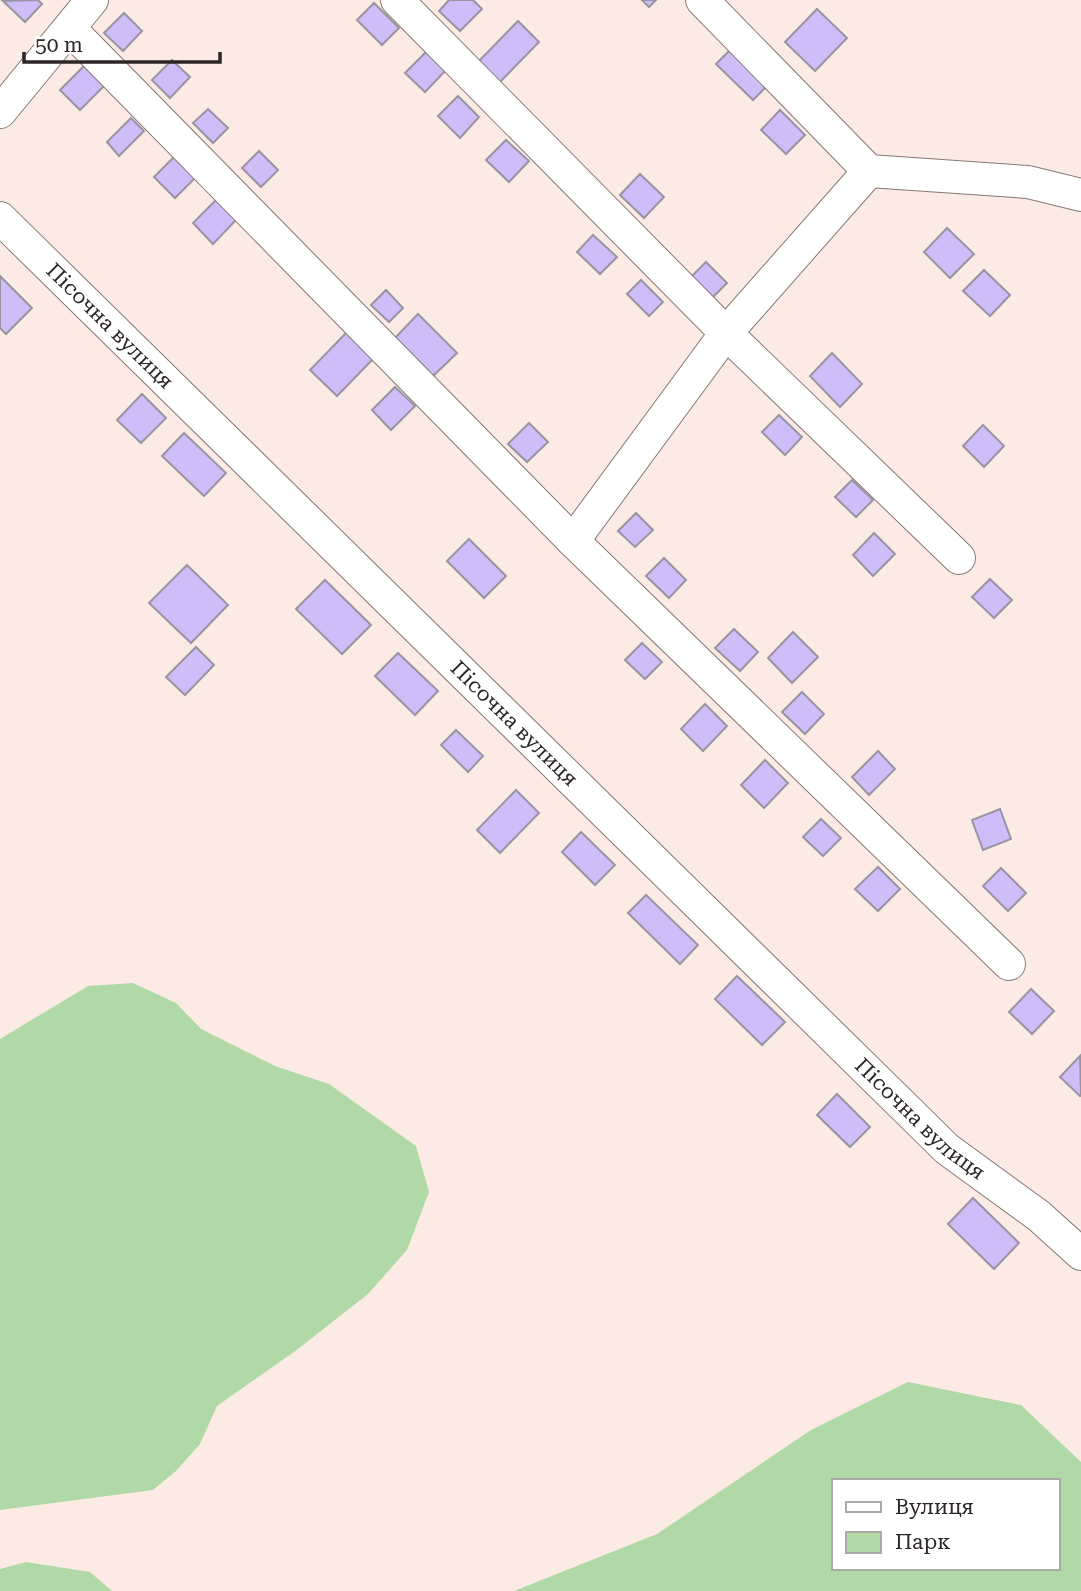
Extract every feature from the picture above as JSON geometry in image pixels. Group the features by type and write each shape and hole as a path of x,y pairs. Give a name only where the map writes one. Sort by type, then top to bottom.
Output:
{"street":[{"path":"0,112 71,30 92,0"},
{"path":"397,0 726,333 959,558"},
{"path":"702,0 869,171 1028,182 1081,194"},
{"path":"71,30 573,541 1009,964"},
{"path":"573,541 726,333 869,171"},
{"name":"Пісочна вулиця","path":"0,218 947,1149 1039,1216 1081,1254"}],"green space":[{"path":"133,983 176,1003 201,1029 275,1066 329,1084 416,1146 429,1192 407,1250 368,1294 298,1349 217,1406 200,1444 176,1471 153,1490 0,1510 0,1039 88,986"},
{"path":"908,1382 1021,1405 1081,1462 1081,1591 514,1591 657,1534 811,1430"},
{"path":"26,1562 90,1572 112,1591 0,1591 0,1569"}],"building":[{"path":"38,0 42,4 25,22 3,1"},
{"path":"449,0 473,0 482,9 460,31 439,11"},
{"path":"642,0 656,0 649,7"},
{"path":"374,3 399,28 382,45 357,20"},
{"path":"817,9 847,38 815,71 785,42"},
{"path":"124,13 142,31 123,51 104,33"},
{"path":"518,21 539,42 499,83 478,62"},
{"path":"735,45 772,81 753,100 716,64"},
{"path":"429,49 448,68 425,92 405,73"},
{"path":"172,60 190,77 170,98 152,80"},
{"path":"84,66 104,86 80,110 60,90"},
{"path":"458,96 479,117 460,138 438,116"},
{"path":"208,109 228,128 213,143 193,123"},
{"path":"780,110 805,135 786,154 761,130"},
{"path":"131,118 144,131 119,156 107,142"},
{"path":"506,140 529,161 509,182 486,160"},
{"path":"259,151 278,170 261,187 242,168"},
{"path":"175,156 196,177 175,198 154,177"},
{"path":"640,174 664,197 644,218 620,195"},
{"path":"216,200 236,220 213,244 193,223"},
{"path":"947,228 974,254 950,278 924,252"},
{"path":"593,235 617,257 600,274 577,252"},
{"path":"706,262 727,283 711,299 690,278"},
{"path":"984,270 1010,295 990,316 963,291"},
{"path":"0,276 32,308 6,334 0,328"},
{"path":"641,280 663,302 649,316 627,294"},
{"path":"386,290 403,308 389,322 371,305"},
{"path":"418,314 457,353 431,378 393,340"},
{"path":"347,332 374,358 337,396 310,370"},
{"path":"832,353 862,384 840,407 810,376"},
{"path":"395,387 415,406 391,430 372,410"},
{"path":"142,394 166,418 141,443 117,420"},
{"path":"779,415 802,437 785,455 762,432"},
{"path":"529,423 548,442 527,462 508,444"},
{"path":"983,425 1004,446 984,467 963,446"},
{"path":"184,433 226,473 204,496 162,456"},
{"path":"852,480 873,500 856,517 835,497"},
{"path":"636,513 653,530 635,547 618,531"},
{"path":"874,533 895,554 873,576 853,555"},
{"path":"469,539 506,576 484,598 447,561"},
{"path":"664,558 686,580 669,598 646,576"},
{"path":"187,565 228,605 191,643 149,603"},
{"path":"990,579 1012,600 994,618 972,597"},
{"path":"325,580 371,625 342,654 296,609"},
{"path":"734,629 758,652 740,671 715,648"},
{"path":"793,632 818,657 792,683 768,658"},
{"path":"642,643 662,662 645,679 625,660"},
{"path":"196,647 214,665 185,695 166,677"},
{"path":"398,653 438,691 415,715 375,676"},
{"path":"802,692 824,714 805,734 782,712"},
{"path":"705,704 727,726 703,751 681,729"},
{"path":"456,730 483,756 468,772 441,745"},
{"path":"878,751 895,769 869,795 852,777"},
{"path":"765,760 788,783 764,808 741,785"},
{"path":"516,790 539,813 500,853 477,830"},
{"path":"1000,809 1011,839 983,850 972,820"},
{"path":"821,819 841,838 823,856 803,837"},
{"path":"581,832 615,865 595,885 562,852"},
{"path":"878,867 900,889 878,911 855,889"},
{"path":"1001,868 1026,893 1008,911 983,886"},
{"path":"646,895 698,945 680,964 628,913"},
{"path":"737,976 785,1022 762,1045 715,999"},
{"path":"1031,989 1054,1011 1032,1034 1009,1012"},
{"path":"1080,1056 1081,1095 1080,1096 1060,1077"},
{"path":"837,1094 870,1127 850,1147 817,1115"},
{"path":"973,1198 1019,1243 994,1269 948,1224"}]}
